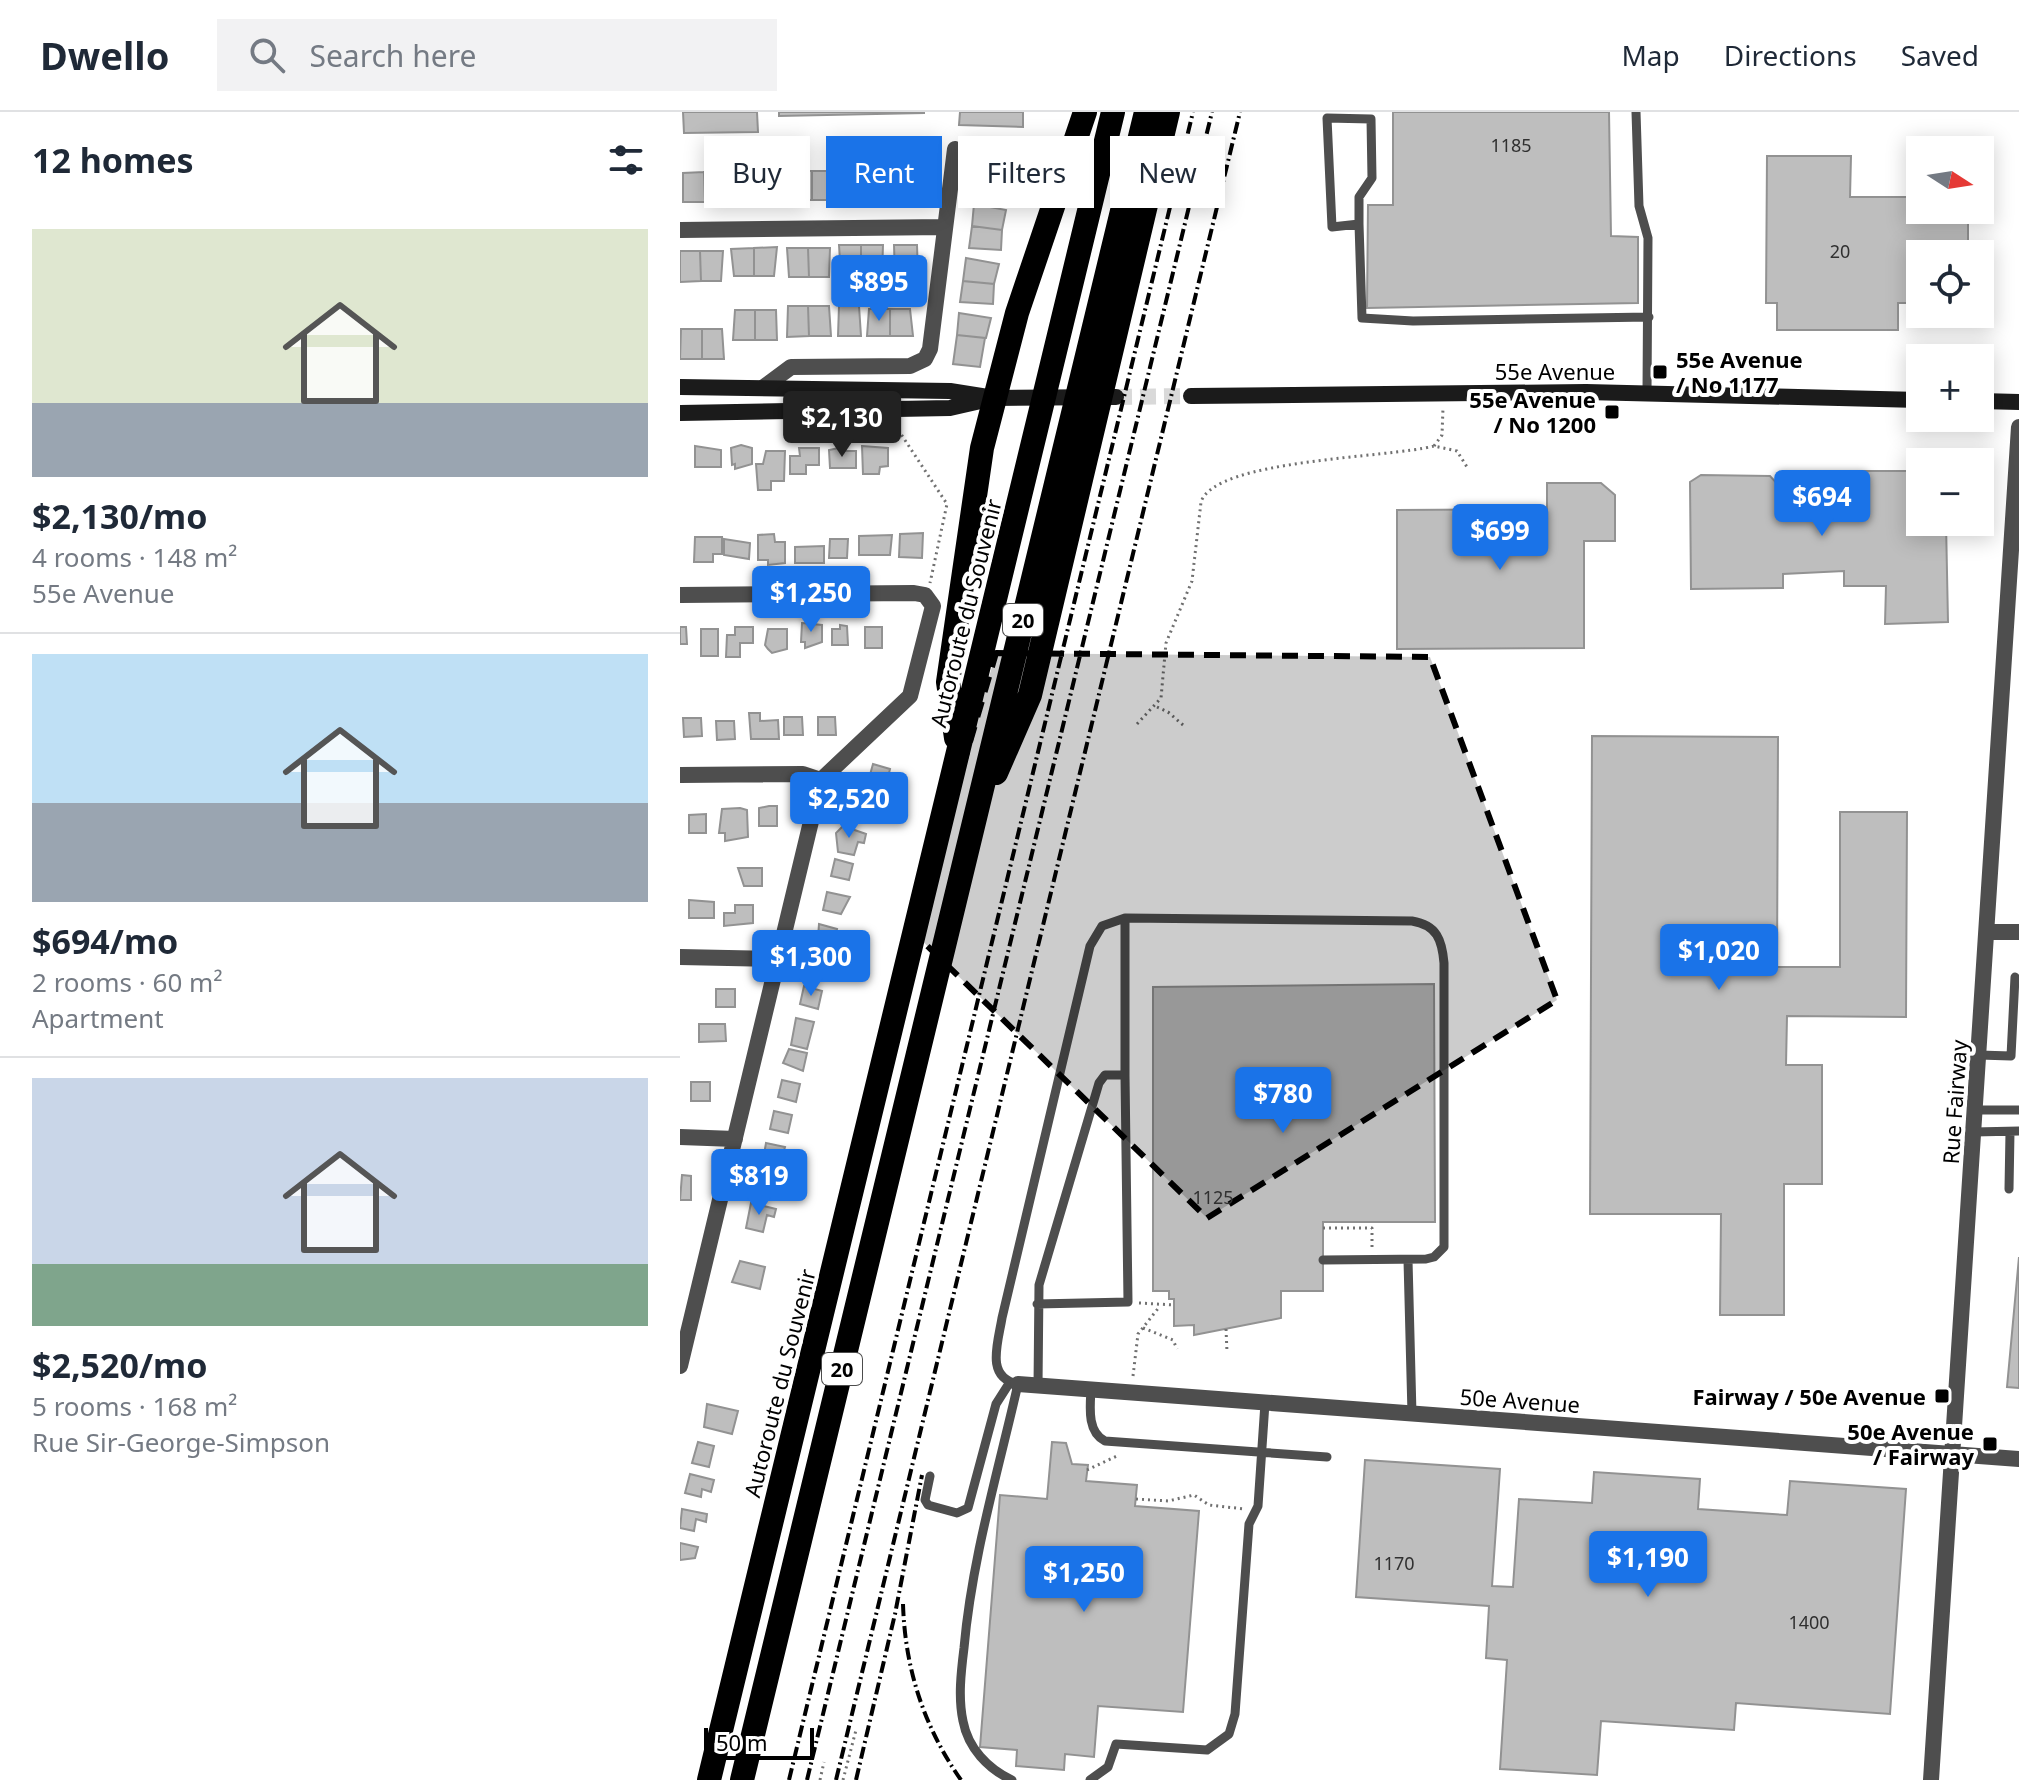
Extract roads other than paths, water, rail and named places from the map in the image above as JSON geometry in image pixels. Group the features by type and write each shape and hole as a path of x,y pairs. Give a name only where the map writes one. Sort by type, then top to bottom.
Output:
{"highway":[{"path":"958,752 948,682 971,510 994,398 1029,274 1085,112"},
{"name":"Autoroute du Souvenir","path":"709,1780 1113,112"},
{"name":"20","path":"742,1780 1146,112"},
{"path":"975,819 1024,715 1108,398 1168,112"}],"street":[{"path":"764,387 791,367 910,366 922,362 930,349 955,149"},
{"path":"680,230 945,227"},
{"path":"680,387 950,391 994,398 1108,398"},
{"name":"55e Avenue","path":"1191,396 1647,393 1906,400"},
{"path":"680,413 950,408 994,398"},
{"path":"1994,401 2019,402"},
{"name":"Rue Fairway","path":"1931,1780 1979,1055 2011,652 2019,427"},
{"path":"680,595 928,589 933,612 913,690 821,780 680,1366"},
{"path":"680,775 803,774 821,780"},
{"path":"1988,932 2019,932"},
{"path":"680,957 778,959"},
{"path":"680,1137 735,1139"},
{"name":"50e Avenue","path":"1014,1383 2019,1459"}],"lane":[{"path":"1636,112 1639,206 1648,238 1647,393"},
{"path":"1359,224 1332,227 1327,118 1334,115 1371,119 1372,178 1359,197 1362,318 1649,317"},
{"path":"810,389 810,410"},
{"path":"1037,1304 1128,1302 1125,918"},
{"path":"1014,1383 1003,1380 996,1365 1002,1318 1090,946 1102,926 1125,918 1367,919 1412,921 1434,929 1442,944 1444,963 1444,1247 1434,1257 1408,1260 1323,1260"},
{"path":"1979,1055 2011,1056 2015,977"},
{"path":"1038,1386 1037,1304 1099,1083 1105,1075 1125,1075"},
{"path":"1976,1110 2019,1110"},
{"path":"1974,1132 2014,1131 2009,1189"},
{"path":"1408,1260 1412,1414"},
{"path":"930,1476 925,1500 928,1505 957,1513 968,1508 996,1404 1014,1383"},
{"path":"1012,1780 991,1767 969,1740 963,1723 961,1678 976,1562 1014,1383"},
{"path":"1091,1390 1093,1428 1097,1436 1105,1441 1327,1457"},
{"path":"1090,1780 1108,1767 1116,1744 1207,1750 1229,1734 1235,1714 1249,1524 1256,1510 1265,1403"}],"tunnel":[{"path":"1116,397 1191,396"}],"railway":[{"path":"789,1780 1193,112"},
{"path":"807,1780 1212,112"},
{"path":"836,1780 1240,112"},
{"path":"856,1780 895,1614 922,1475"},
{"path":"903,1604 908,1651 919,1696 937,1739 961,1780"}],"place":[{"name":"55e Avenue / No 1177","path":"1660,372"},
{"name":"55e Avenue / No 1200","path":"1612,412"},
{"name":"Fairway / 50e Avenue","path":"1942,1396"},
{"name":"50e Avenue / Fairway","path":"1990,1444"}]}
